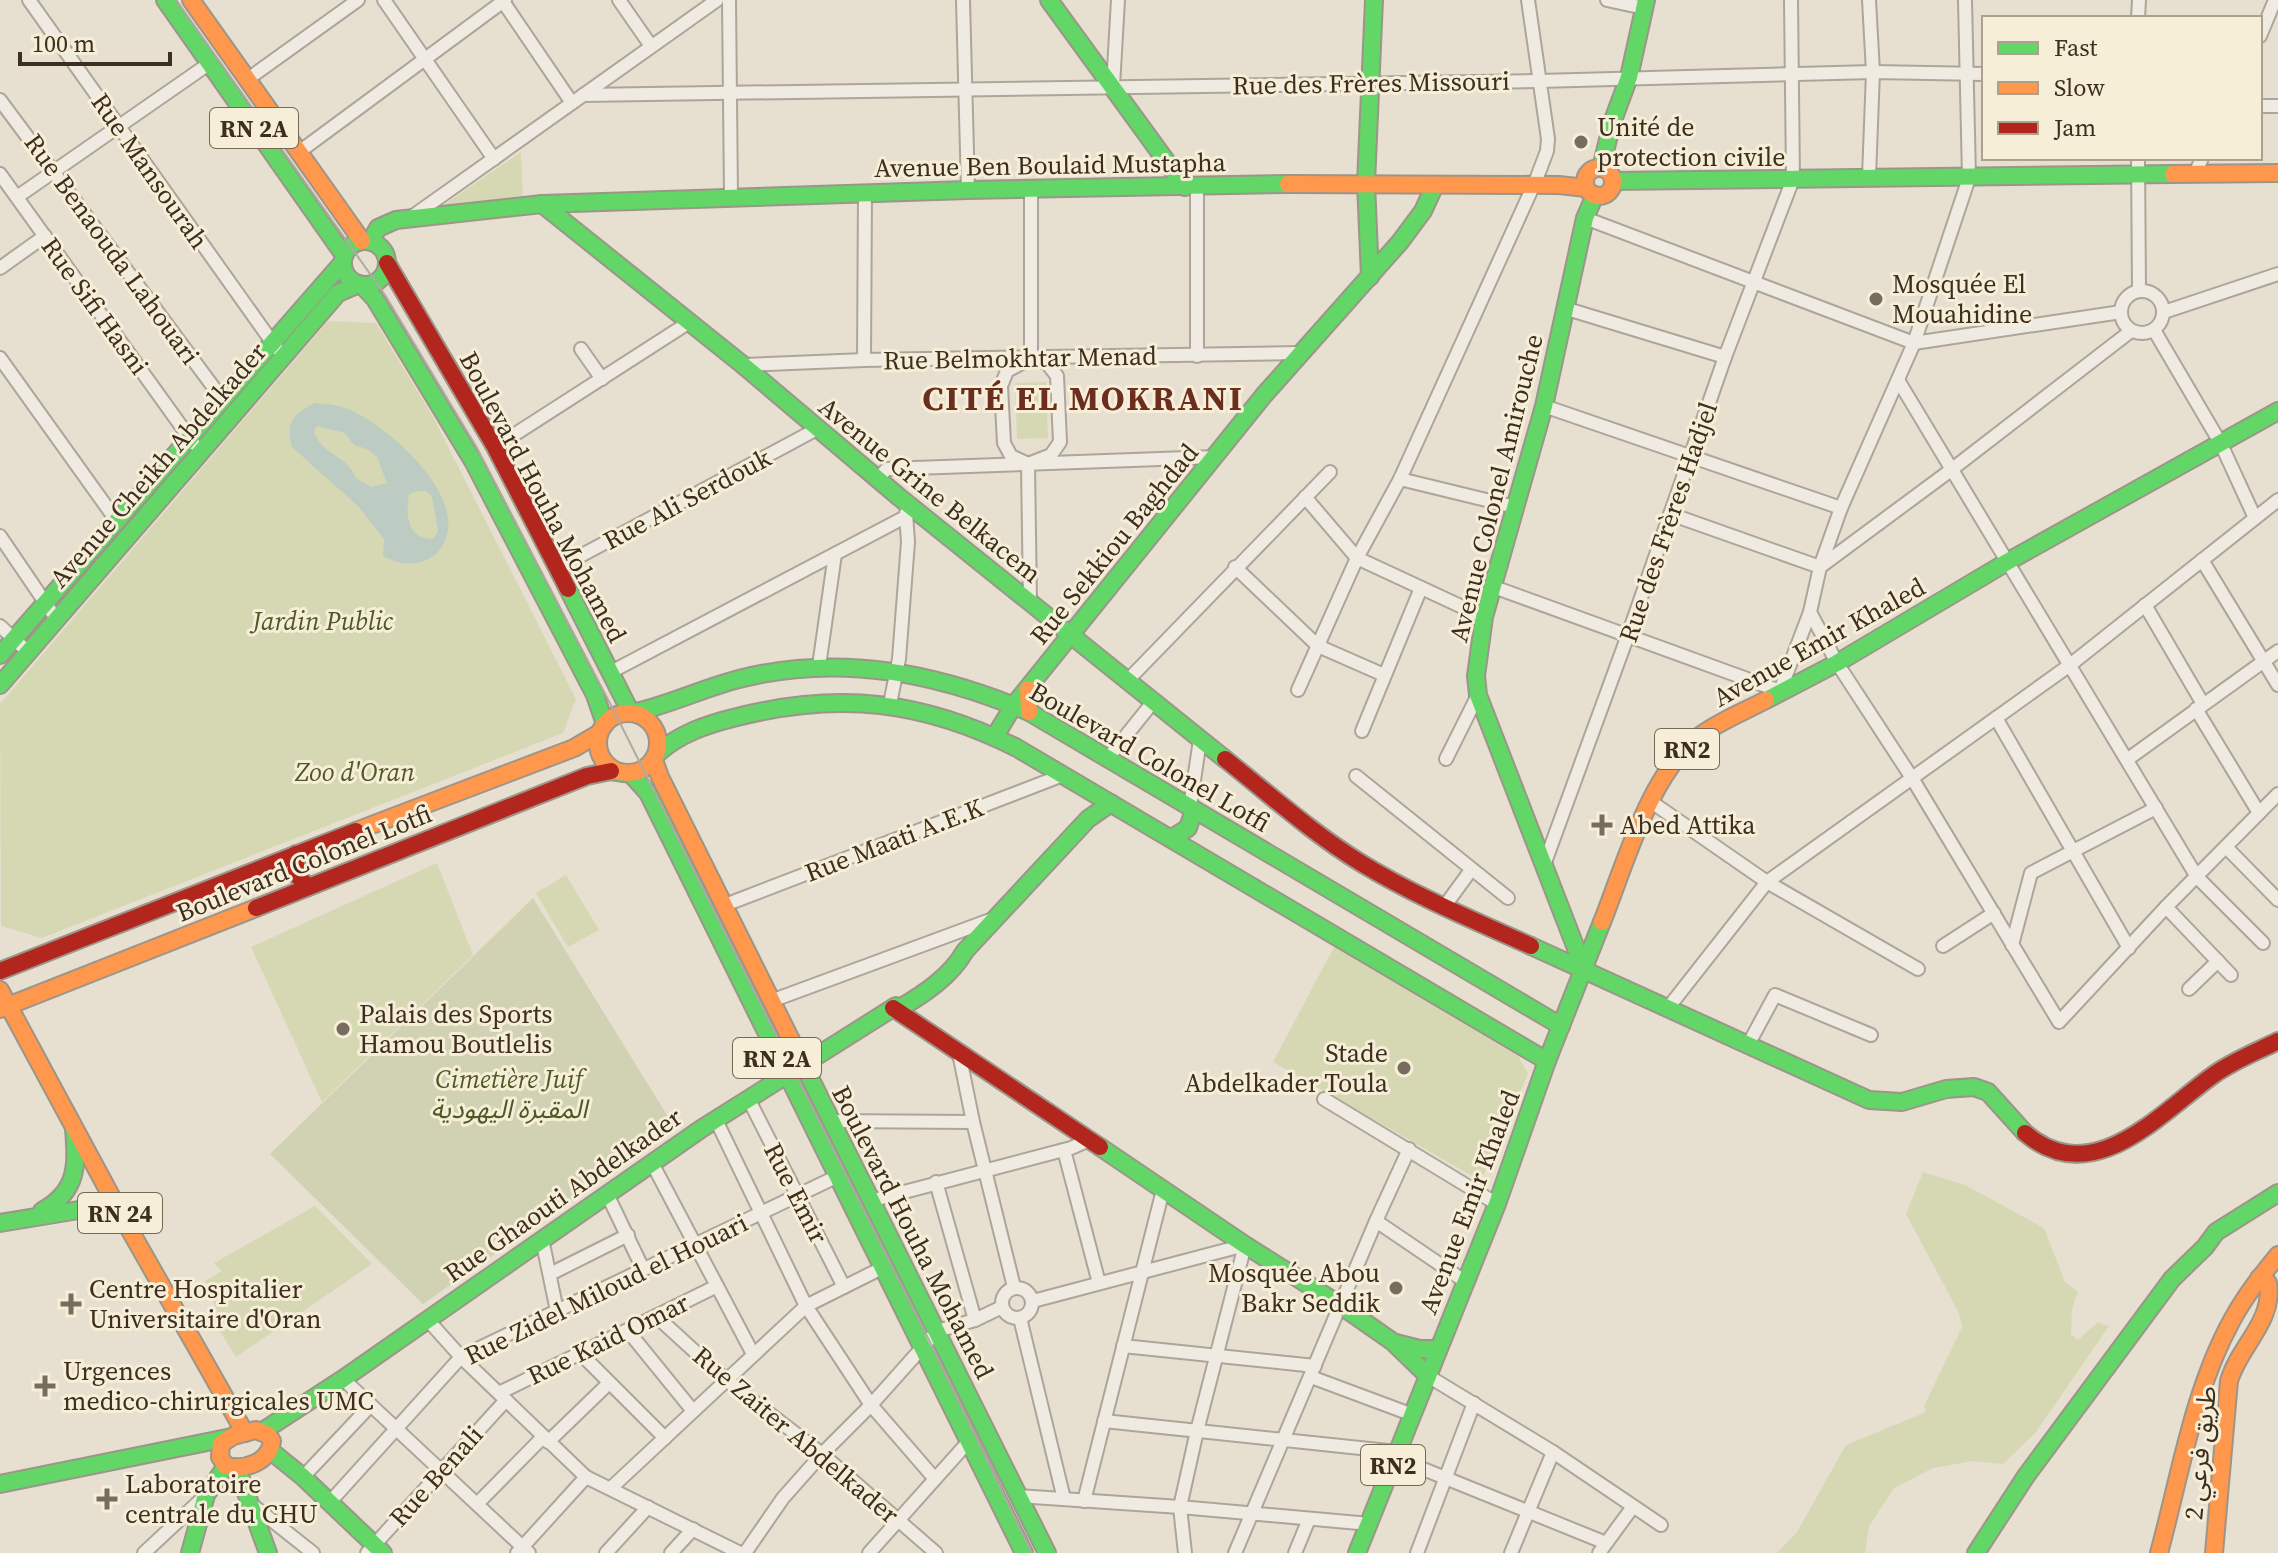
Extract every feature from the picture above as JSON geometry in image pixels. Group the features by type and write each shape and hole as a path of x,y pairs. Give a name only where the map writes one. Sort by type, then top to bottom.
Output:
{"main road":[{"name":"RN 2A","path":"165,0 344,259"},
{"name":"RN 2A","path":"191,0 366,241"},
{"path":"1049,0 1191,187"},
{"path":"1370,277 1366,183 1374,0"},
{"name":"Avenue Colonel Amirouche","path":"1584,969 1478,695 1476,676 1491,586 1544,406 1585,218 1612,123 1629,77 1645,4"},
{"name":"Avenue Ben Boulaid Mustapha","path":"366,241 380,226 410,218 542,204 731,196 1366,183 1532,186 1596,181 1969,178 2138,165 2195,174 2278,173"},
{"name":"Rue Sekkiou Baghdad","path":"1022,708 1028,689 1298,353 1370,277 1424,209 1435,185"},
{"name":"Avenue Grine Belkacem","path":"542,204 1200,740 1346,853 1414,894 1857,1095 1883,1104 1899,1104 1957,1086 1979,1087 1988,1092 2036,1142 2068,1154 2094,1152 2128,1140 2215,1074 2278,1041"},
{"path":"366,241 384,251 387,263 381,278 372,284 360,284 347,276 344,259 351,246 366,241"},
{"name":"Avenue Cheikh Abdelkader","path":"0,655 344,259"},
{"name":"Boulevard Houha Mohamed","path":"387,263 495,447 632,713"},
{"name":"Avenue Cheikh Abdelkader","path":"0,685 338,293 360,284"},
{"name":"Boulevard Houha Mohamed","path":"360,284 375,299 473,461 595,695 602,729"},
{"name":"Avenue Emir Khaled","path":"1428,1376 1497,1204 1547,1061 1650,801 1667,769 1700,735 1837,663 2007,562 2278,411"},
{"name":"Boulevard Colonel Lotfi","path":"632,713 662,707 741,679 787,669 819,666 897,670 946,681 1022,708 1561,1026"},
{"path":"654,758 658,741 653,725 640,715 616,715 602,729 600,753 606,763 628,773 643,769 654,758 666,746 688,734 768,709 825,701 890,704 959,721 995,736 1172,838 1547,1061"},
{"path":"995,736 1022,708"},
{"name":"Boulevard Colonel Lotfi","path":"0,971 574,748 602,729"},
{"name":"Boulevard Houha Mohamed","path":"654,758 660,777 802,1065 1047,1553"},
{"name":"Boulevard Colonel Lotfi","path":"5,1008 587,776 610,771 628,773"},
{"name":"Boulevard Houha Mohamed","path":"628,773 648,793 1024,1553"},
{"name":"Rue Ghaouti Abdelkader","path":"263,1431 343,1379 716,1120 894,1007 900,1008 912,1001 959,962 965,951 1104,799"},
{"path":"1172,838 1188,828 1192,808"},
{"path":"1192,850 1198,829 1211,820"},
{"path":"328,842 340,855 340,874"},
{"path":"296,854 296,874 308,887"},
{"name":"RN 24","path":"0,990 5,1008 245,1433"},
{"path":"894,1007 1245,1245 1340,1305 1393,1342 1428,1376"},
{"path":"26,1218 63,1198 71,1184 76,1163 74,1129"},
{"path":"1976,1553 2026,1476 2162,1291 2216,1232 2278,1193"},
{"path":"2205,1247 2278,1204"},
{"path":"0,1223 97,1207 106,1208 123,1218"},
{"path":"2159,1553 2198,1405 2219,1343 2259,1278 2278,1255"},
{"name":"طريق فرعي 2","path":"2214,1553 2231,1376 2238,1359 2268,1315 2272,1302 2268,1283 2259,1278"},
{"path":"1393,1342 1420,1349 1438,1349"},
{"name":"RN2","path":"1357,1553 1428,1376"},
{"path":"0,1484 263,1431 270,1439 271,1451 264,1460 231,1467 206,1495 190,1553"},
{"path":"227,1438 219,1450 221,1461 231,1467 250,1502 266,1551"},
{"path":"271,1451 330,1502 375,1550"}],"street":[{"name":"Rue Mansourah","path":"29,0 283,357"},
{"path":"248,79 358,0"},
{"path":"384,0 494,159"},
{"path":"619,0 651,46"},
{"path":"410,218 717,0"},
{"path":"729,0 731,196"},
{"path":"963,0 968,190"},
{"path":"1113,86 1118,0"},
{"path":"1298,690 1357,558 1400,479 1547,151 1548,139 1528,0"},
{"path":"1607,0 1645,4"},
{"path":"1791,0 1793,179"},
{"path":"1869,0 1873,72 1869,177"},
{"path":"1491,586 1780,691 1810,612 1820,567 1841,508 1914,343 1969,178 1965,0"},
{"path":"2262,32 2275,0"},
{"path":"299,152 503,1 572,103"},
{"path":"17,197 210,63"},
{"name":"Rue des Frères Missouri","path":"583,95 1539,81 1873,72 1982,74"},
{"name":"Rue Benaouda Lahouari","path":"0,100 223,400"},
{"path":"2195,174 2201,160"},
{"path":"2135,292 2138,165"},
{"name":"Rue des Frères Hadjel","path":"1544,865 1725,357 1793,179"},
{"name":"Rue Sifi Hasni","path":"2,182 17,197 200,452"},
{"path":"1191,187 1197,356"},
{"path":"1031,189 1031,358"},
{"path":"864,360 865,193"},
{"path":"1585,218 1914,343 2121,312"},
{"path":"0,268 45,236"},
{"path":"2164,312 2278,274"},
{"path":"2135,292 2153,294 2159,298 2164,312 2160,325 2146,334 2131,331 2122,319 2126,299 2135,292"},
{"path":"1564,308 1725,357"},
{"path":"495,447 688,323"},
{"path":"2154,330 2221,444 2255,518"},
{"path":"1820,567 2131,331"},
{"path":"581,349 602,379"},
{"name":"Rue Belmokhtar Menad","path":"743,365 1298,353"},
{"path":"0,358 116,520"},
{"path":"1031,358 1047,363 1060,383 1060,442 1051,455 1028,464 1011,456 1004,443 1001,386 1007,371 1031,358"},
{"path":"1898,380 2197,877 2263,943"},
{"path":"1544,406 1841,508"},
{"name":"Rue Ali Serdouk","path":"556,569 817,429"},
{"path":"878,478 887,469 1215,457"},
{"path":"1028,464 1030,602"},
{"path":"1128,680 1330,472"},
{"path":"1400,479 1515,507"},
{"path":"890,704 897,670 908,532 907,516 899,497"},
{"path":"1305,497 1357,558 1484,617"},
{"path":"1668,1008 1767,882 2070,665 2277,502"},
{"path":"1670,514 1820,567"},
{"path":"609,673 907,516"},
{"path":"908,532 917,522 932,523"},
{"path":"0,536 57,620"},
{"path":"819,666 835,554"},
{"path":"2202,560 2278,685"},
{"path":"1235,567 1318,646 1384,675"},
{"path":"1362,731 1421,588"},
{"path":"2145,605 2259,813"},
{"path":"1810,612 1837,663 1912,778 2059,1022 2166,907 2278,794"},
{"path":"0,626 29,653"},
{"path":"2128,759 2278,651"},
{"path":"1446,759 1478,695"},
{"path":"1108,758 1153,702"},
{"path":"1996,718 2129,948"},
{"path":"1192,808 1200,740"},
{"name":"Rue Maati A.E.K","path":"725,905 1063,775"},
{"path":"1356,776 1508,898"},
{"path":"1650,801 1767,882 1918,969"},
{"path":"2012,945 2031,873 2156,808"},
{"path":"2226,847 2278,900"},
{"path":"1444,907 1471,870"},
{"path":"2166,907 2231,975"},
{"path":"1943,946 1994,913"},
{"path":"771,1001 996,918"},
{"path":"2189,989 2218,961"},
{"path":"1748,1045 1775,995 1871,1035"},
{"path":"959,1053 1014,1287"},
{"path":"1324,1099 1497,1204"},
{"name":"Rue Emir","path":"749,1100 844,1287"},
{"path":"716,1120 806,1306 871,1405 935,1479"},
{"path":"830,1121 973,1122"},
{"path":"870,1201 1064,1150 1089,1140"},
{"path":"1235,1553 1409,1149"},
{"path":"1064,1150 1099,1283"},
{"path":"652,1163 753,1354"},
{"name":"Rue Zidel Miloud el Houari","path":"330,1502 461,1357 838,1176"},
{"path":"936,1182 975,1320"},
{"path":"1084,1501 1163,1190"},
{"path":"608,1196 643,1269"},
{"path":"1376,1221 1466,1282"},
{"path":"550,1274 628,1235"},
{"path":"542,1239 557,1311"},
{"path":"1033,1301 1245,1245 1180,1507 1185,1553"},
{"path":"611,1488 806,1306 884,1267"},
{"name":"Rue Kaid Omar","path":"503,1397 580,1353 717,1286"},
{"path":"1014,1287 1025,1289 1033,1301 1031,1310 1020,1318 1010,1317 1002,1307 1003,1297 1014,1287"},
{"path":"427,1319 461,1357 586,1477 742,1553 783,1498 937,1331 975,1320 1002,1307"},
{"name":"Rue Zaiter Abdelkader","path":"656,1316 726,1380 822,1454 936,1553"},
{"path":"1020,1318 1064,1499"},
{"path":"628,1331 693,1411"},
{"path":"1123,1346 1313,1371 1413,1415"},
{"path":"580,1353 665,1438"},
{"path":"1428,1376 1553,1452 1661,1525"},
{"path":"343,1379 523,1551 586,1477"},
{"path":"477,1504 609,1383"},
{"name":"Rue Benali","path":"375,1550 503,1397"},
{"path":"1417,1553 1474,1403"},
{"path":"303,1477 371,1405"},
{"path":"1104,1421 1284,1438 1397,1455 1603,1548 1632,1508"},
{"path":"869,1553 969,1441"},
{"path":"1511,1553 1553,1452"},
{"path":"144,1553 206,1495"},
{"path":"1018,1496 1370,1524"},
{"path":"250,1502 313,1553"},
{"path":"606,1553 648,1507"},
{"path":"1295,1553 1309,1519"},
{"path":"671,1553 693,1529"}],"green space":[{"path":"521,152 523,198 438,209"},
{"name":"Jardin Public","path":"328,321 376,323 433,417 576,699 563,733 42,938 1,926 0,704"},
{"path":"1046,382 1048,438 1017,439 1015,383"},
{"name":"Palais des Sports Hamou Boutlelis","path":"437,863 473,955 322,1102 251,947"},
{"path":"566,875 599,930 568,947 536,893"},
{"name":"Cimetière Juif المقبرة اليهودية","path":"533,898 675,1128 423,1304 270,1154"},
{"name":"Stade Abdelkader Toula","path":"1334,947 1518,1056 1528,1074 1484,1174 1476,1178 1273,1062"},
{"path":"1923,1172 1965,1185 2044,1228 2065,1282 2078,1292 2072,1309 2071,1334 2078,1340 2098,1322 2109,1326 2036,1432 2003,1464 1973,1461 1933,1468 1894,1488 1869,1526 1865,1553 1777,1553 1797,1532 1846,1445 1926,1412 1924,1406 1962,1327 1959,1313 1906,1214"},
{"path":"315,1206 372,1264 236,1357 212,1319 219,1315 205,1281 222,1271 214,1263"}],"shaded area":[{"path":"315,403 328,404 357,413 409,452 424,469 445,505 448,524 445,541 434,556 418,563 408,563 383,556 384,539 358,506 292,447 290,425 296,415","holes":["317,426 345,433 354,445 367,449 377,457 387,483 371,487 356,478 347,464 317,439 314,431","426,491 432,496 438,531 433,539 417,534 410,524 409,494"]}],"tram line":[{"path":"176,0 385,295 477,448 616,715 929,1340 1032,1553"}],"traffic: fast":[{"path":"165,0 344,255"},
{"path":"1049,0 1185,187"},
{"path":"1370,277 1366,183 1374,0"},
{"path":"1601,168 1612,123 1629,77 1646,0"},
{"path":"1613,181 2173,174"},
{"path":"371,241 378,228 396,220 542,204 968,190 1288,184"},
{"path":"995,736 1014,705 1264,395 1400,242 1423,211 1435,185"},
{"path":"1584,969 1478,695 1476,676 1484,617 1544,406 1585,218 1595,195"},
{"path":"542,204 1225,759"},
{"path":"365,241 381,247 387,263 381,279 365,285 349,279 343,263 349,247 365,241"},
{"path":"0,655 343,262"},
{"path":"0,685 338,293 359,284"},
{"path":"362,285 375,299 473,461 595,695 605,724"},
{"path":"1766,700 1837,663 2007,562 2278,411"},
{"path":"568,589 631,713"},
{"path":"632,713 743,678 816,668 888,671 994,698 1029,712 1561,1026"},
{"path":"655,756 683,736 715,723 811,704 880,705 948,720 1017,748 1547,1061"},
{"path":"611,771 631,774 648,793 1024,1553"},
{"path":"263,1431 343,1379 701,1129 896,1006 900,1008 927,990 945,976 1088,819 1111,803"},
{"path":"1172,838 1188,828 1194,810"},
{"path":"1357,1553 1497,1204 1547,1061 1602,922"},
{"path":"1531,946 1869,1100 1902,1102 1946,1089 1974,1087 1988,1092 2025,1133"},
{"path":"805,1068 1047,1553"},
{"path":"42,1211 63,1195 73,1176 74,1129"},
{"path":"1100,1147 1393,1342 1428,1376"},
{"path":"1976,1553 2026,1476 2172,1279 2216,1232 2278,1193"},
{"path":"0,1223 97,1207 106,1208 123,1218"},
{"path":"1396,1343 1420,1349 1438,1349"},
{"path":"0,1484 227,1438"},
{"path":"271,1451 383,1553"},
{"path":"190,1553 206,1495 226,1466"},
{"path":"237,1468 268,1553"}],"traffic: slow":[{"path":"191,0 362,241"},
{"path":"1599,168 1609,172 1613,182 1609,192 1599,196 1589,192 1585,182 1589,172 1599,168"},
{"path":"2173,174 2278,173"},
{"path":"1288,184 1559,185 1586,188"},
{"path":"1028,689 1029,712"},
{"path":"1602,922 1641,821 1667,771 1701,735 1766,700"},
{"path":"628,713 639,715 649,722 656,732 658,743 656,754 649,764 639,771 628,773 617,771 607,764 600,754 598,743 600,732 607,722 617,715 628,713"},
{"path":"356,831 574,748 598,734"},
{"path":"654,760 805,1068"},
{"path":"0,1009 256,908"},
{"path":"0,990 123,1218 245,1433"},
{"path":"2159,1553 2207,1376 2237,1311 2278,1255"},
{"path":"2214,1553 2229,1381 2266,1310 2268,1283 2259,1278"},
{"path":"256,1430 268,1435 272,1441 266,1455 248,1466 226,1466 220,1457 221,1444 233,1436 256,1430"}],"traffic: jam":[{"path":"387,263 495,447 568,589"},
{"path":"1225,759 1308,826 1361,863 1423,897 1531,946"},
{"path":"256,908 587,776 611,771"},
{"path":"0,971 356,831"},
{"path":"296,854 296,874 308,887"},
{"path":"893,1008 1100,1147"},
{"path":"2025,1133 2050,1149 2075,1154 2100,1150 2147,1126 2236,1061 2278,1041"}],"place":[{"name":"Unité de protection civile","path":"1581,142"},
{"name":"Mosquée El Mouahidine","path":"1876,299"},
{"name":"Abed Attika","path":"1602,825"},
{"name":"Palais des Sports Hamou Boutlelis","path":"343,1029"},
{"name":"Stade Abdelkader Toula","path":"1404,1068"},
{"name":"Mosquée Abou Bakr Seddik","path":"1396,1288"},
{"name":"Centre Hospitalier Universitaire d'Oran","path":"71,1304"},
{"name":"Urgences medico-chirurgicales UMC","path":"45,1386"},
{"name":"Laboratoire centrale du CHU","path":"107,1499"}],"district":[{"name":"CITÉ EL MOKRANI","path":"1083,398"}],"park label":[{"name":"Zoo d'Oran","path":"355,772"}]}
